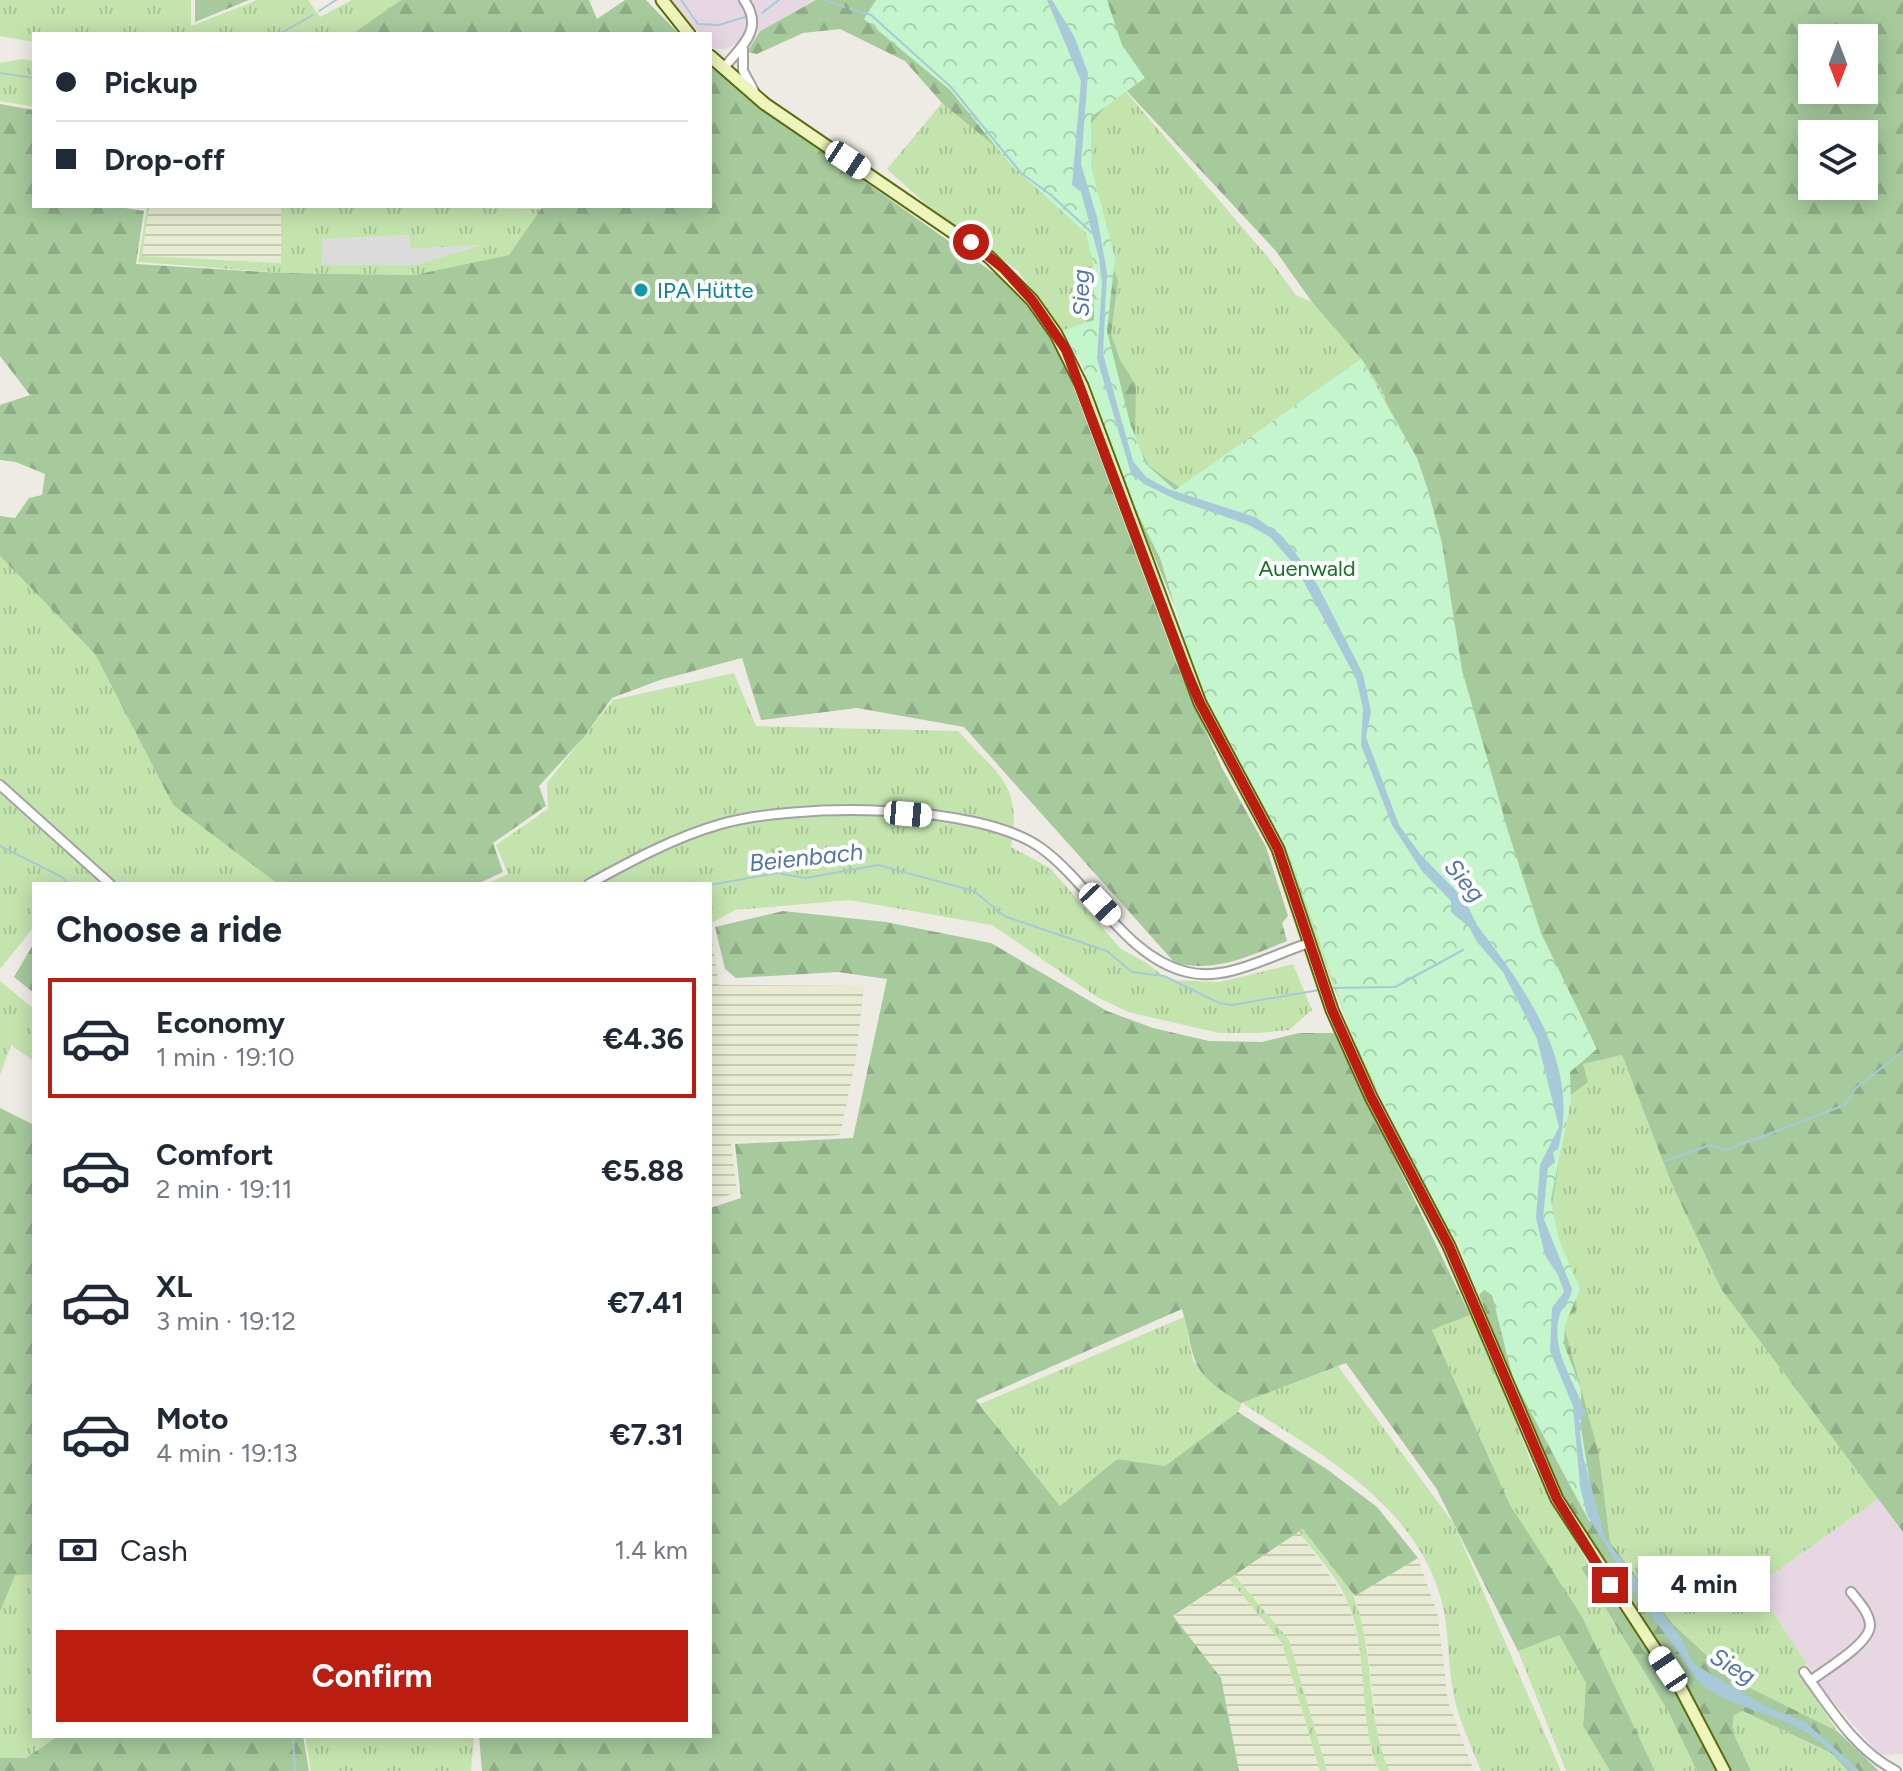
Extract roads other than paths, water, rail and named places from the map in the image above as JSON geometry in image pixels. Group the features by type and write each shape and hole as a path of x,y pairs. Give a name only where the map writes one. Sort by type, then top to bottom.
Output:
{"main road":[{"path":"662,0 687,32"},
{"path":"712,58 759,98 971,242 1004,269 1046,318 1082,386 1200,703 1278,849 1332,1010 1371,1097 1449,1246 1557,1499 1681,1689 1724,1771"}],"street":[{"path":"723,69 743,46 754,24 744,0"},
{"path":"743,46 743,71 759,98"},
{"path":"0,785 108,882"},
{"path":"593,882 676,840 741,819 839,810 908,814 974,823 1029,840 1062,864 1139,944 1183,971 1230,971 1309,943"},
{"path":"1810,1681 1863,1641 1870,1626 1866,1612 1851,1592"},
{"path":"1804,1672 1845,1730 1874,1757 1896,1771"}],"water":[{"path":"1047,0 1052,0 1074,36 1088,73 1081,164 1097,217 1107,272 1103,354 1133,461 1146,477 1168,489 1255,517 1281,535 1292,548 1317,584 1363,674 1371,712 1366,737 1399,825 1421,855 1465,900 1477,925 1530,1001 1555,1057 1562,1087 1563,1118 1558,1149 1553,1152 1555,1162 1548,1168 1543,1217 1572,1289 1559,1317 1558,1341 1564,1364 1586,1414 1579,1421 1583,1426 1580,1432 1583,1456 1605,1538 1681,1638 1694,1664 1767,1707 1805,1722 1860,1771 1851,1771 1823,1744 1804,1731 1720,1696 1693,1675 1634,1592 1587,1515 1580,1486 1573,1406 1550,1351 1552,1308 1564,1292 1558,1275 1545,1255 1536,1218 1540,1165 1559,1127 1537,1039 1503,972 1477,942 1469,927 1451,912 1451,901 1422,871 1392,825 1361,745 1363,708 1356,678 1294,564 1270,537 1249,525 1177,500 1144,484 1131,473 1097,359 1102,283 1099,258 1081,192 1072,185 1081,81"}],"waterway":[{"path":"319,11 336,0"},
{"path":"681,0 698,24 719,25 745,17"},
{"path":"762,13 779,0"},
{"path":"825,0 844,7"},
{"path":"850,9 871,15 951,87 1021,173 1051,195 1092,233"},
{"path":"283,32 313,15"},
{"path":"0,73 32,78"},
{"name":"Beienbach","path":"0,846 66,882"},
{"name":"Beienbach","path":"712,885 777,873 806,878 878,865 974,891 1004,916 1107,951 1132,972 1164,976 1219,1003 1232,1005 1319,990"},
{"name":"Beienbach","path":"1329,988 1395,987 1463,950"},
{"path":"1665,1161 1710,1145 1726,1150 1845,1105 1856,1088 1903,1051"},
{"path":"293,1738 295,1771"}],"place":[{"name":"IPA Hütte","path":"641,290"}],"water label":[{"name":"Sieg","path":"1080,293"},
{"name":"Sieg","path":"1465,880"},
{"name":"Sieg","path":"1733,1666"}],"park label":[{"name":"Auenwald","path":"1307,568"}]}
